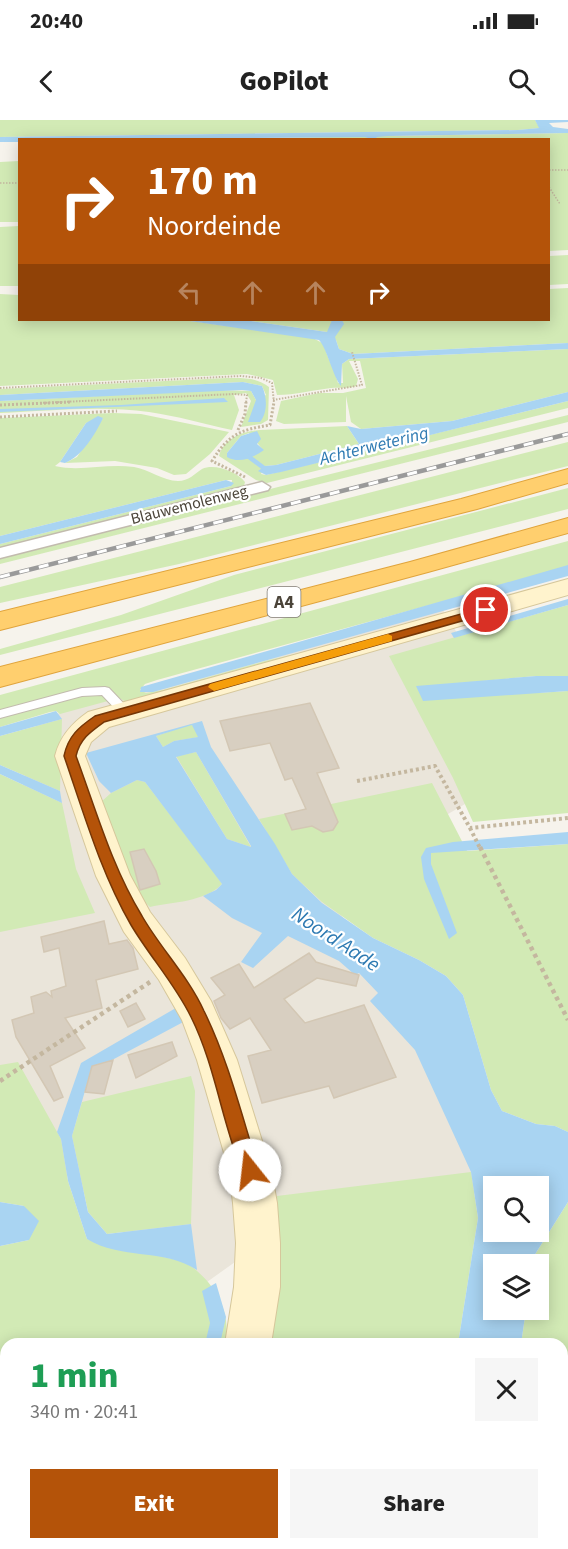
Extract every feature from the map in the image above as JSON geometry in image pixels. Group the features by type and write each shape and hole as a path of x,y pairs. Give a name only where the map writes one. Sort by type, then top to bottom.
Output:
{"highway":[{"path":"0,621 469,504 568,476"},
{"name":"A4","path":"0,677 419,567 568,525"}],"street":[{"name":"Blauwemolenweg","path":"0,553 262,487"},
{"path":"249,1338 257,1287 258,1243 250,1170 217,1059 198,1013 172,969 137,922 113,876 70,756 73,744 90,725 99,719 568,586"}],"lane":[{"path":"0,714 82,692 105,691 124,712"}],"path":[{"path":"550,170 568,170"},
{"path":"0,183 18,183"},
{"path":"550,189 560,204"},
{"path":"273,400 330,390 358,388 362,385 352,352"},
{"path":"0,388 241,376 261,378 272,383 273,400 270,424 237,430"},
{"path":"0,405 222,394 248,395 245,414 237,430"},
{"path":"0,417 117,411"},
{"name":"Blauwemolenweg","path":"237,430 221,446 212,461 262,487"},
{"path":"357,781 435,766 470,828 568,1020"},
{"path":"470,828 568,819"},
{"path":"0,1081 172,969"}],"shaded area":[{"path":"441,607 505,711 477,797 322,888 504,1145 474,1194 305,1212 186,1297 0,1105 0,890 38,719"}],"green space":[{"path":"0,120 535,120 540,128 0,137"},
{"path":"568,133 568,250 550,251 550,138 265,138"},
{"path":"18,161 18,222 0,222 0,162"},
{"path":"18,226 18,286 0,286 0,227"},
{"path":"568,255 568,284 550,285 550,256"},
{"path":"568,288 568,343 353,354 339,349 336,340 327,332 251,321 550,321 550,289"},
{"path":"0,294 18,295 18,321 190,321 313,338 324,344 338,383 343,383 342,364 349,359 568,349 568,392 452,421 361,429 351,422 346,396 346,422 284,424 276,421 281,401 319,393 343,393 366,388 360,361 349,361 358,379 356,386 284,395 277,395 273,380 247,374 0,386"},
{"path":"227,378 254,380 269,387 268,420 261,424 241,427 251,401 246,393 234,395 239,410 232,430 131,410 74,409 0,413 0,401 216,390 251,391 256,400 266,395 262,386 243,382 0,395 0,389"},
{"path":"568,401 568,408 267,483 256,480 219,456 225,444 241,434 254,431 347,426 359,444 265,466 261,474 266,475","holes":["249,433 263,450 227,457 227,453 241,436"]},
{"path":"141,414 229,432 210,454 186,474 174,475 157,468 115,461 65,463 77,457 103,418 86,423 55,466 65,468 134,467 178,481 188,479 207,467 213,467 225,469 237,475 245,482 244,486 0,549 0,544 231,486 232,480 226,480 0,536 0,418"},
{"path":"568,415 568,422 0,564 0,556"},
{"path":"568,442 568,466 179,564 0,603 0,587"},
{"path":"568,488 568,509 0,655 0,649 121,615 234,575"},
{"path":"568,541 568,567 157,680 145,684 140,690 146,693 163,690 265,661 367,637 130,704 119,698 60,714 56,711 50,712 0,727 0,695"},
{"path":"568,605 568,676 536,676 416,687 536,693 568,691 568,813 473,822 453,778 389,656"},
{"path":"62,719 60,791 0,765 0,736"},
{"path":"192,724 199,737 174,741 163,747 156,736"},
{"path":"196,752 251,847 227,839 176,756"},
{"path":"0,774 62,803 76,869 95,913 0,932"},
{"path":"137,780 145,782 214,872 222,884 215,890 198,898 150,907 137,895 101,802 111,793"},
{"path":"432,783 467,851 568,844 568,1132 555,1126 536,1124 502,1111 491,1090 463,995 446,976 373,938 322,902 292,874 259,819"},
{"path":"18,1062 61,1139 68,1181 87,1239 185,1262 195,1269 212,1287 223,1308 226,1338 0,1338 0,1246 29,1240 24,1206 0,1202 0,1065"},
{"path":"191,1076 195,1091 191,1224 107,1234 88,1212 72,1136 82,1102"},
{"path":"471,1172 478,1218 459,1338 270,1338 280,1251 277,1196"},
{"path":"568,1202 568,1338 522,1338 525,1320 549,1320 549,1254 535,1254 543,1242 549,1242 549,1232"}],"water":[{"path":"535,120 568,120 568,122 549,123 553,127 568,129 568,133 376,138 18,138 18,142 0,142 0,137 539,128"},
{"path":"190,321 251,321 327,332 332,321 342,321 344,324 335,337 339,349 353,354 568,343 568,349 349,359 342,364 341,386 319,340"},
{"path":"243,382 262,386 266,404 260,422 248,422 256,400 251,391 242,390 0,401 0,395"},
{"path":"568,392 568,401 281,472 266,475 258,471 265,466 359,444 347,426 361,429 452,421"},
{"path":"224,398 228,402 0,412 0,409 121,405"},
{"path":"98,416 103,418 87,444 71,460 65,463 60,462 86,423"},
{"path":"257,431 261,439 257,444 264,450 246,459 236,460 227,457 227,453 241,436"},
{"path":"226,480 234,483 231,486 0,544 0,536"},
{"path":"568,565 568,576 153,692 140,692 141,687"},
{"path":"568,599 568,605 454,638 451,633"},
{"path":"536,676 568,676 568,691 423,701 416,686"},
{"path":"56,711 62,719 0,736 0,727"},
{"name":"Noord Aade","path":"202,721 211,747 292,874 322,903 373,938 446,976 463,995 491,1090 502,1111 536,1124 555,1126 568,1132 568,1202 549,1232 549,1176 483,1176 483,1242 543,1242 535,1254 483,1254 483,1320 525,1320 522,1338 459,1338 478,1218 471,1172 415,1050 370,1001 378,993 359,973 355,975 339,961 288,936 253,968 241,962 262,933 232,918 203,896 216,890 222,884 145,782 137,780 111,793 99,781 86,753","holes":["192,725 198,737 174,741 163,747 156,736","196,752 251,846 227,839 176,757"]},
{"path":"0,765 60,791 62,803 0,774"},
{"path":"568,832 568,844 431,853 431,864 457,933 449,939 424,879 421,857 426,848 453,842"},
{"path":"181,1005 187,1020 99,1067 89,1077 72,1136 88,1212 107,1234 191,1224 197,1270 170,1259 114,1250 87,1239 68,1181 61,1139 57,1132 81,1063"},
{"path":"0,1202 24,1206 39,1221 29,1240 0,1246"},
{"path":"216,1283 226,1317 221,1338 206,1338 210,1323 202,1291"}],"building":[{"path":"310,703 339,768 317,773 338,822 333,830 323,832 312,826 292,830 285,814 306,809 292,778 285,780 270,743 230,751 220,721"},
{"path":"144,849 160,884 140,890 130,852"},
{"path":"104,921 109,944 127,940 133,948 138,969 96,980 102,1008 65,1018 85,1048 50,1066 63,1097 54,1101 16,1037 12,1020 34,1013 31,997 46,992 52,997 51,991 66,986 59,948 44,952 41,937"},
{"path":"309,953 316,962 359,975 356,986 317,978 284,999 305,1023 364,1005 396,1077 334,1098 329,1086 262,1103 248,1056 271,1050 250,1018 230,1029 221,1018 214,1001 225,995 211,978 239,964 254,988"},
{"path":"136,1003 145,1019 128,1027 120,1011"},
{"path":"172,1042 177,1056 136,1078 128,1055"},
{"path":"113,1060 104,1094 85,1092 92,1066"}],"waterway":[{"name":"Achterwetering","path":"245,454 268,471"}],"railway":[{"path":"0,577 568,434"}],"slow traffic":[{"path":"214,687 388,638"}],"route":[{"path":"250,1170 217,1059 198,1013 172,969 137,922 113,876 70,756 73,744 82,731 99,719 486,610"}]}
